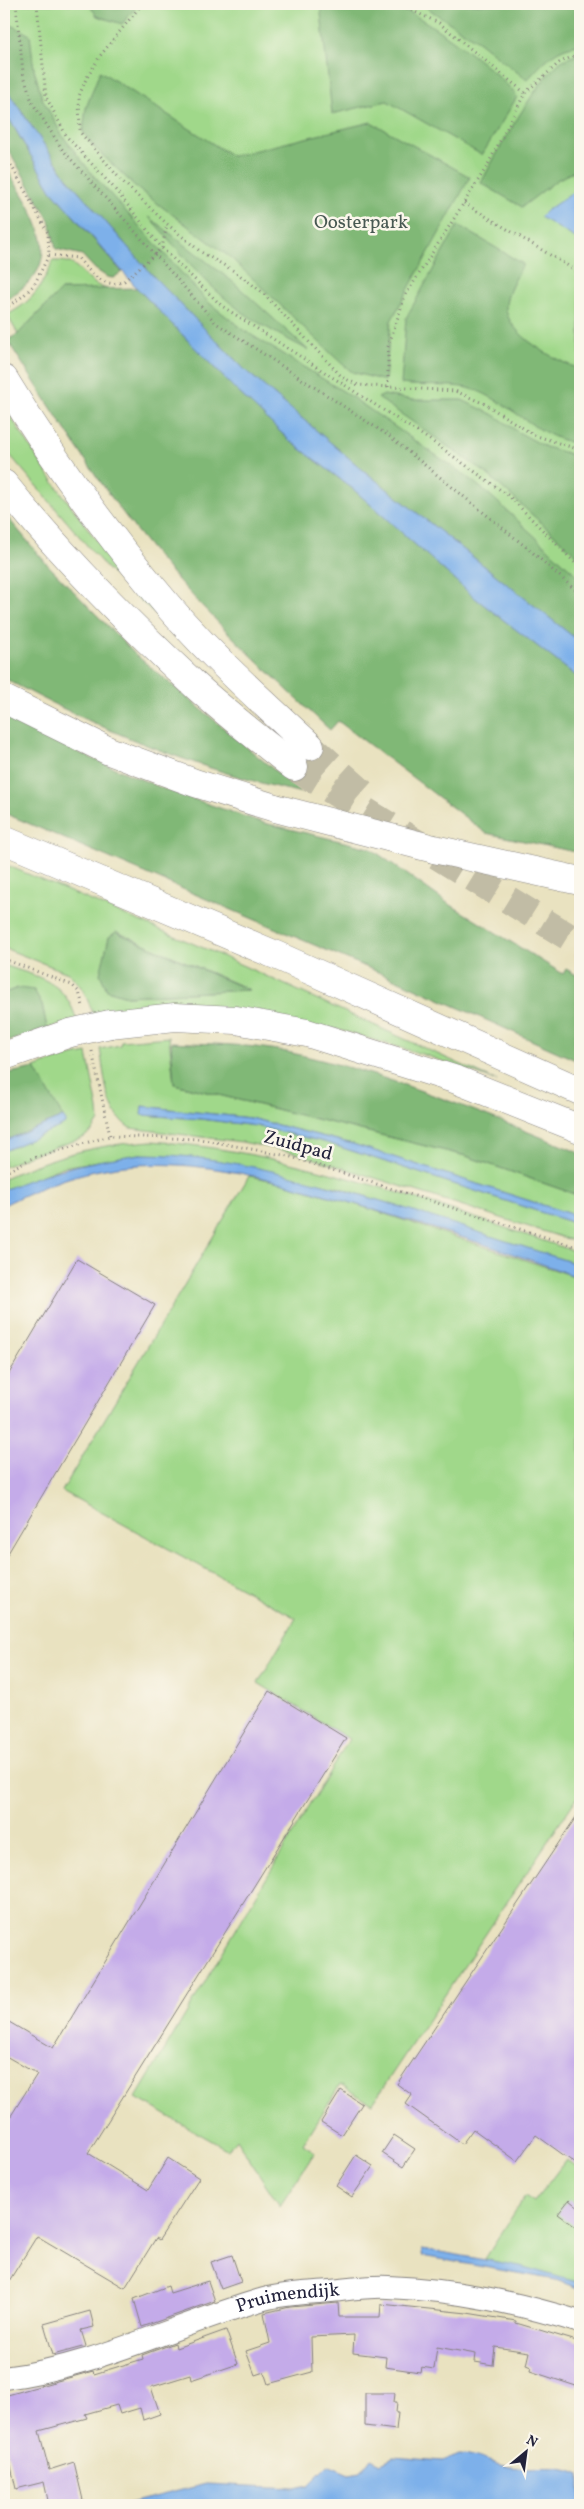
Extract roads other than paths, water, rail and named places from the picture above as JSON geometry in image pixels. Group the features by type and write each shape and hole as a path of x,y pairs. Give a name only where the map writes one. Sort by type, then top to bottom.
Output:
{"highway":[{"path":"4,379 86,503 153,590 232,674 310,746"},
{"path":"4,484 70,560 127,620 198,688 294,767"},
{"path":"4,699 109,751 195,783 275,808 434,849 580,882"},
{"path":"4,840 278,956 580,1091"},
{"path":"4,1056 70,1034 110,1024 175,1017 236,1020 307,1032 457,1080 580,1129"}],"street":[{"name":"Pruimendijk","path":"4,2378 65,2366 152,2339 264,2299 300,2292 386,2287 474,2294 522,2304 580,2322"}],"water":[{"path":"4,86 67,178 155,278 246,371 363,470 580,642 580,679 475,598 353,489 289,440 234,388 137,288 51,190 4,110"},
{"path":"580,188 580,228 575,238 540,217 547,210"},
{"path":"142,1106 250,1118 353,1144 580,1217 580,1225 324,1142 256,1126 200,1119 141,1115"},
{"path":"63,1117 66,1121 64,1125 4,1151 4,1141"},
{"path":"140,1154 174,1155 207,1159 275,1172 342,1189 580,1265 580,1278 484,1244 323,1194 225,1170 158,1164 109,1168 78,1175 48,1185 4,1205 4,1190 37,1177 70,1167"},
{"path":"423,2249 520,2266 580,2283 580,2289 556,2280 422,2256"},
{"path":"459,2454 466,2454 511,2467 555,2468 580,2474 580,2505 122,2505 206,2484 295,2488 308,2485 328,2465 349,2474 361,2472 371,2458 381,2463 393,2457 443,2461"}],"tunnel":[{"path":"310,746 369,799"},
{"path":"294,767 580,944"}],"park label":[{"name":"Oosterpark","path":"361,223"}]}
